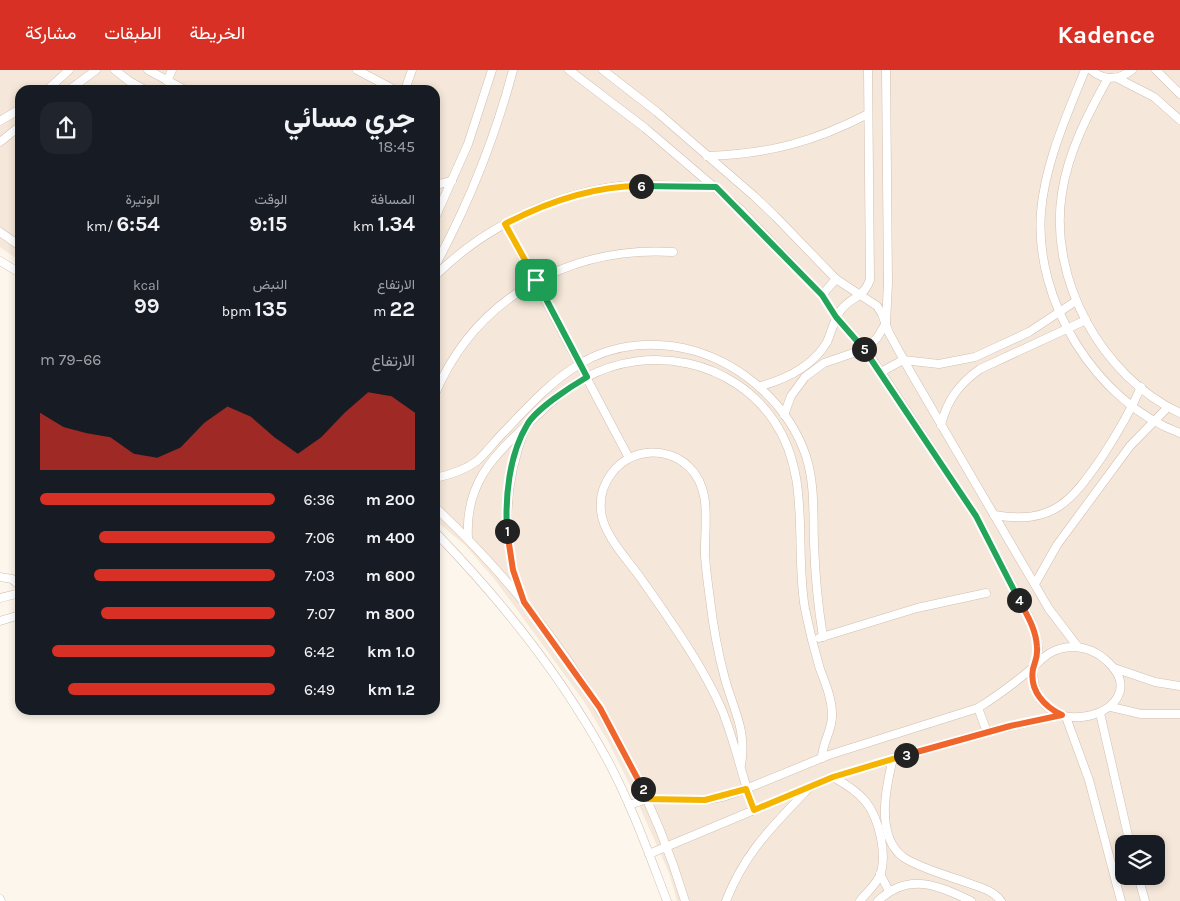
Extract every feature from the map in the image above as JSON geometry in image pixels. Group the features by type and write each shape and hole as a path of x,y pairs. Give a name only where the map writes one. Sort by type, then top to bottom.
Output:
{"street":[{"path":"52,85 69,70"},
{"path":"76,85 96,70"},
{"path":"115,70 136,85"},
{"path":"148,70 175,85"},
{"path":"167,81 172,70"},
{"path":"356,70 385,85"},
{"path":"407,85 412,70"},
{"path":"440,207 468,144 492,70"},
{"path":"440,257 486,154 513,70"},
{"path":"569,70 645,128 716,187 822,295 836,317 865,349 976,516 1031,621 1038,648 1035,665 1033,680 1036,692 1042,702 1064,716 1078,718 1100,713 1111,707 1118,698 1120,688 1119,678 1114,668 1098,654 1078,647 1056,650 1035,665 998,696 978,708 822,758 746,789 705,800 647,799 629,805"},
{"path":"603,70 657,112 775,216 836,279 877,306 903,360 994,515 1055,618 1078,647"},
{"path":"761,386 781,380 808,363 827,342 836,317 847,303 861,295 870,280 868,70"},
{"path":"784,415 795,389 811,372 831,360 865,349 878,338 886,323 888,283 886,70"},
{"path":"1085,70 1051,161 1044,186 1041,212 1044,264 1060,312 1080,351 1095,371 1112,390 1152,421 1180,433"},
{"path":"1091,70 1098,75 1117,78 1154,97 1180,120"},
{"path":"1117,78 1132,70"},
{"path":"1156,70 1180,94"},
{"path":"1108,78 1078,136 1067,167 1061,194 1062,249 1076,301 1086,320 1111,356 1141,387 1168,407 1180,413"},
{"path":"0,121 15,112"},
{"path":"707,156 741,155 791,146 838,129 868,114"},
{"path":"0,142 15,130"},
{"path":"440,184 452,181"},
{"path":"440,271 487,234 530,211 573,196 620,186 716,187"},
{"path":"505,224 629,458"},
{"path":"0,232 15,242"},
{"path":"440,385 457,354 479,325 506,300 536,280 569,266 603,256 638,251 673,252"},
{"path":"0,261 15,270"},
{"path":"822,295 836,279"},
{"path":"881,372 903,360 939,364 975,357 1029,332 1076,301"},
{"path":"941,425 950,399 968,377 1086,320"},
{"path":"440,476 458,471 476,461 531,405 579,364 616,349 638,344 664,344 692,350 720,360 761,386 784,415 802,448 810,474 818,603 823,637"},
{"path":"468,538 469,507 480,476 502,449 551,401 587,377 608,368 631,362 658,359 685,362 728,379 764,408 784,438 796,473 800,505 801,573 805,608 812,640 832,704 832,725 822,750 822,758"},
{"path":"994,515 1012,518 1031,517 1049,512 1065,503 1079,490 1114,438 1141,387"},
{"path":"1035,584 1071,526 1130,446 1152,421 1168,407"},
{"path":"524,602 513,570 507,521 512,471 527,424"},
{"path":"741,765 744,748 742,731 726,680 710,606 706,556 705,504 702,487 693,472 672,456 655,453 637,455 629,458 612,472 604,486 600,502 603,523 704,675 728,724 741,765 746,789 754,810"},
{"path":"440,512 494,565 524,602 600,708 630,762 647,799 668,848 685,901"},
{"path":"440,537 491,593 562,687 601,749 629,805 667,901"},
{"path":"0,577 15,582"},
{"path":"812,640 908,611 986,593"},
{"path":"0,598 15,594"},
{"path":"0,621 15,616"},
{"path":"1114,668 1155,682 1180,686"},
{"path":"1111,707 1141,714 1180,714"},
{"path":"978,708 987,732"},
{"path":"1100,713 1128,835"},
{"path":"649,854 668,848 833,777 987,732 1064,716"},
{"path":"1064,716 1089,780 1121,901"},
{"path":"893,758 888,778 886,817 889,838 898,852 904,858 917,864 990,891 1001,901"},
{"path":"833,777 866,801 876,819 882,845 883,860 880,874 860,901"},
{"path":"726,901 740,868 750,854 811,786"},
{"path":"880,874 889,891"},
{"path":"878,901 889,891 903,885 925,884 944,888 972,901"},
{"path":"1140,885 1144,901"}],"shaded area":[{"path":"0,70 1180,70 1180,901 677,901 669,873 630,785 608,741 583,700 496,581 465,545 440,524 440,85 15,85 15,258 0,247"}],"route":[{"path":"620,186 716,187 741,210 822,295 836,317 865,349 930,445 976,516 1031,621 1038,648 1037,662 1033,668 1036,692 1042,702 1062,715 1029,721 893,758 833,777 754,810 746,789 723,797 705,800 647,799 634,769 600,708 524,602 513,570 508,537 507,504 512,471 521,439 527,424 551,401 587,377 536,280 505,224 530,211 573,196 620,186"}]}
